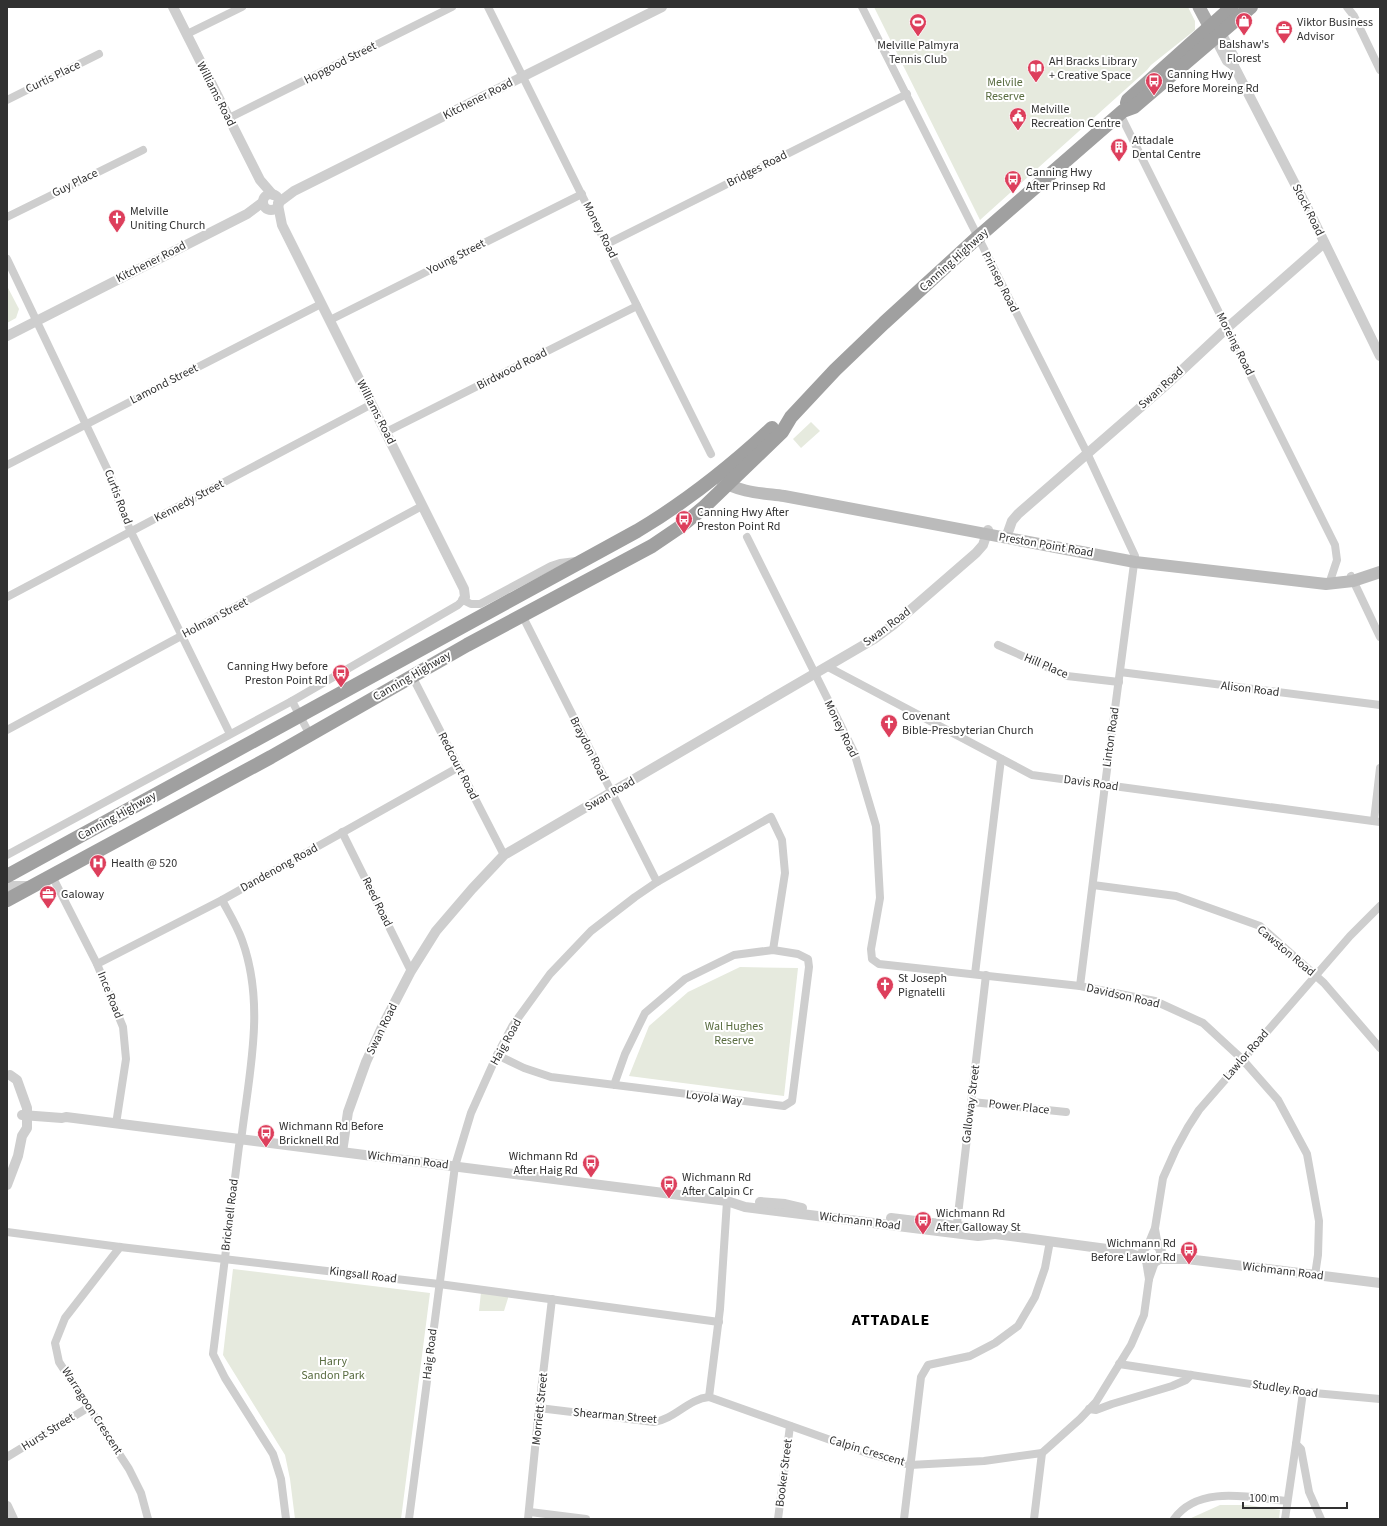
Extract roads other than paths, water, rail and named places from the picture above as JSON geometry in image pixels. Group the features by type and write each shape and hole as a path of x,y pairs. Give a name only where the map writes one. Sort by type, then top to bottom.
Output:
{"highway":[{"name":"Canning Highway","path":"1216,30 1232,7"},
{"name":"Canning Highway","path":"7,900 310,735 522,615 637,555 680,527 775,425 791,417 835,370 978,237 1122,112 1134,106 1216,30 1251,7"},
{"name":"Canning Highway","path":"7,876 585,560 669,512 725,477"},
{"path":"669,512 680,527"}],"main road":[{"name":"Stock Road","path":"1199,7 1216,30"},
{"name":"Stock Road","path":"1209,7 1216,30"},
{"name":"Preston Point Road","path":"725,477 748,484 987,532 1135,559 1318,583 1333,583 1380,572"},
{"name":"Preston Point Road","path":"1135,559 1302,577 1331,578 1351,578 1380,566"}],"street":[{"name":"Williams Road","path":"173,7 464,589 464,600"},
{"path":"187,34 242,7"},
{"name":"Hopgood Street","path":"229,118 452,7"},
{"name":"Money Road","path":"488,7 711,454"},
{"name":"Kitchener Road","path":"7,330 68,306 76,300 662,7"},
{"name":"Prinsep Road","path":"862,7 1087,453 1135,559"},
{"path":"1347,7 1354,16"},
{"path":"1351,7 1380,70"},
{"name":"Stock Road","path":"1216,30 1234,57 1234,66 1380,356"},
{"name":"Curtis Place","path":"7,100 99,54"},
{"name":"Bridges Road","path":"607,244 907,94"},
{"name":"Moreing Road","path":"1122,112 1335,545 1337,560 1331,578"},
{"name":"Guy Place","path":"7,217 143,150"},
{"name":"Young Street","path":"330,320 582,194"},
{"name":"Swan Road","path":"1007,535 1014,518 1324,243"},
{"name":"Curtis Road","path":"7,259 110,475 131,532 230,734"},
{"name":"Lamond Street","path":"7,465 322,304"},
{"name":"Birdwood Road","path":"386,432 637,306"},
{"name":"Kitchener Road","path":"7,336 35,319"},
{"name":"Kennedy Street","path":"7,597 372,404"},
{"name":"Holman Street","path":"7,730 422,506"},
{"name":"Swan Road","path":"342,1152 348,1112 366,1062 411,971 436,931 472,888 504,855 874,639 893,625 976,554 983,545 987,532"},
{"name":"Money Road","path":"747,537 814,675 854,752 876,826 880,898 870,949 872,959"},
{"name":"Linton Road","path":"1080,986 1135,559"},
{"name":"Canning Highway","path":"7,855 292,701 458,605 464,600 471,604 480,604 551,566 560,563 585,560"},
{"path":"1351,578 1380,637"},
{"name":"Braydon Road","path":"522,615 657,882"},
{"name":"Hill Place","path":"998,645 1067,676 1119,682"},
{"name":"Davis Road","path":"828,667 1032,775 1377,821"},
{"name":"Alison Road","path":"1120,672 1380,705"},
{"name":"Redcourt Road","path":"412,676 504,855"},
{"path":"292,701 310,735"},
{"path":"975,974 1002,759"},
{"name":"Dandenong Road","path":"97,964 222,900 458,767"},
{"path":"1377,821 1380,768"},
{"name":"Haig Road","path":"409,1519 455,1166 471,1113 497,1055 513,1025 550,974 591,931 657,882 771,817 782,840 785,873 773,950"},
{"name":"Reed Road","path":"342,832 411,971"},
{"name":"Ince Road","path":"52,876 97,964 123,1027 126,1059 116,1124"},
{"name":"Cawston Road","path":"1093,884 1176,896 1260,926 1316,976 1379,1045"},
{"path":"7,886 33,886"},
{"name":"Bricknell Road","path":"222,900 242,940 254,994 255,1026 213,1354 225,1378 273,1454 282,1479 286,1519"},
{"name":"Lawlor Road","path":"1152,1254 1163,1178 1176,1148 1188,1127 1242,1059 1350,936 1380,906"},
{"path":"614,1085 625,1054 645,1013 685,979 734,955 773,950"},
{"name":"Loyola Way","path":"497,1055 524,1068 551,1077 784,1106 792,1101 809,967 808,959 798,954 773,950"},
{"name":"Davidson Road","path":"872,959 879,964 1080,986 1155,1001 1203,1023 1242,1059 1278,1100 1307,1154 1319,1221 1318,1255 1315,1275"},
{"name":"Galloway Street","path":"956,1229 986,975"},
{"path":"7,1185 18,1156 22,1136 27,1128 17,1080 9,1071"},
{"name":"Power Place","path":"972,1102 1066,1112"},
{"name":"Wichmann Road","path":"24,1112 60,1113 66,1116 116,1124 727,1201 745,1207 956,1229 978,1236 995,1234 1380,1283"},
{"path":"709,1397 718,1322 727,1201"},
{"name":"Kingsall Road","path":"7,1232 120,1247 439,1284 718,1322"},
{"path":"904,1519 921,1377 928,1365 970,1356 995,1344 1018,1326 1035,1297 1045,1268 1050,1241"},
{"name":"Warragoon Crescent","path":"120,1247 65,1318 55,1343 59,1362 129,1469 141,1493 148,1519"},
{"path":"1034,1519 1042,1453 1096,1402 1131,1345 1144,1315 1149,1279 1153,1271 1152,1254"},
{"name":"Morriett Street","path":"529,1515 539,1408 552,1299"},
{"name":"Studley Road","path":"1119,1364 1303,1392 1380,1399"},
{"path":"1089,1409 1096,1410 1172,1386 1186,1380 1191,1375"},
{"path":"1285,1519 1303,1392"},
{"name":"Shearman Street","path":"539,1408 654,1422 669,1418 696,1401 709,1397"},
{"name":"Calpin Crescent","path":"709,1397 870,1454 910,1465 984,1461 1042,1453"},
{"name":"Hurst Street","path":"7,1457 89,1407"},
{"name":"Booker Street","path":"778,1519 790,1426"},
{"path":"1296,1444 1301,1449 1309,1492 1322,1519"},
{"path":"1174,1519 1177,1515 1196,1502 1216,1496 1287,1501"},
{"path":"7,1506 13,1519"},
{"path":"529,1515 586,1519"}],"place":[{"name":"Balshaw's Florest","path":"1244,36"},
{"name":"Melville Palmyra Tennis Club","path":"918,37"},
{"name":"Viktor Business Advisor","path":"1284,44"},
{"name":"AH Bracks Library + Creative Space","path":"1036,83"},
{"name":"Canning Hwy Before Moreing Rd","path":"1154,96"},
{"name":"Melville Recreation Centre","path":"1018,131"},
{"name":"Attadale Dental Centre","path":"1119,162"},
{"name":"Canning Hwy After Prinsep Rd","path":"1013,194"},
{"name":"Melville Uniting Church","path":"117,233"},
{"name":"Canning Hwy After Preston Point Rd","path":"684,534"},
{"name":"Canning Hwy before Preston Point Rd","path":"341,688"},
{"name":"Covenant Bible-Presbyterian Church","path":"889,738"},
{"name":"Health @ 520","path":"98,878"},
{"name":"Galoway","path":"48,909"},
{"name":"St Joseph Pignatelli","path":"885,1000"},
{"name":"Wichmann Rd Before Bricknell Rd","path":"266,1148"},
{"name":"Wichmann Rd After Haig Rd","path":"591,1178"},
{"name":"Wichmann Rd After Calpin Cr","path":"669,1199"},
{"name":"Wichmann Rd After Galloway St","path":"923,1235"},
{"name":"Wichmann Rd Before Lawlor Rd","path":"1189,1265"}],"district":[{"name":"ATTADALE","path":"891,1320"}],"park label":[{"name":"Melvile Reserve","path":"1005,89"},
{"name":"Wal Hughes Reserve","path":"734,1033"},
{"name":"Harry Sandon Park","path":"333,1368"}]}
